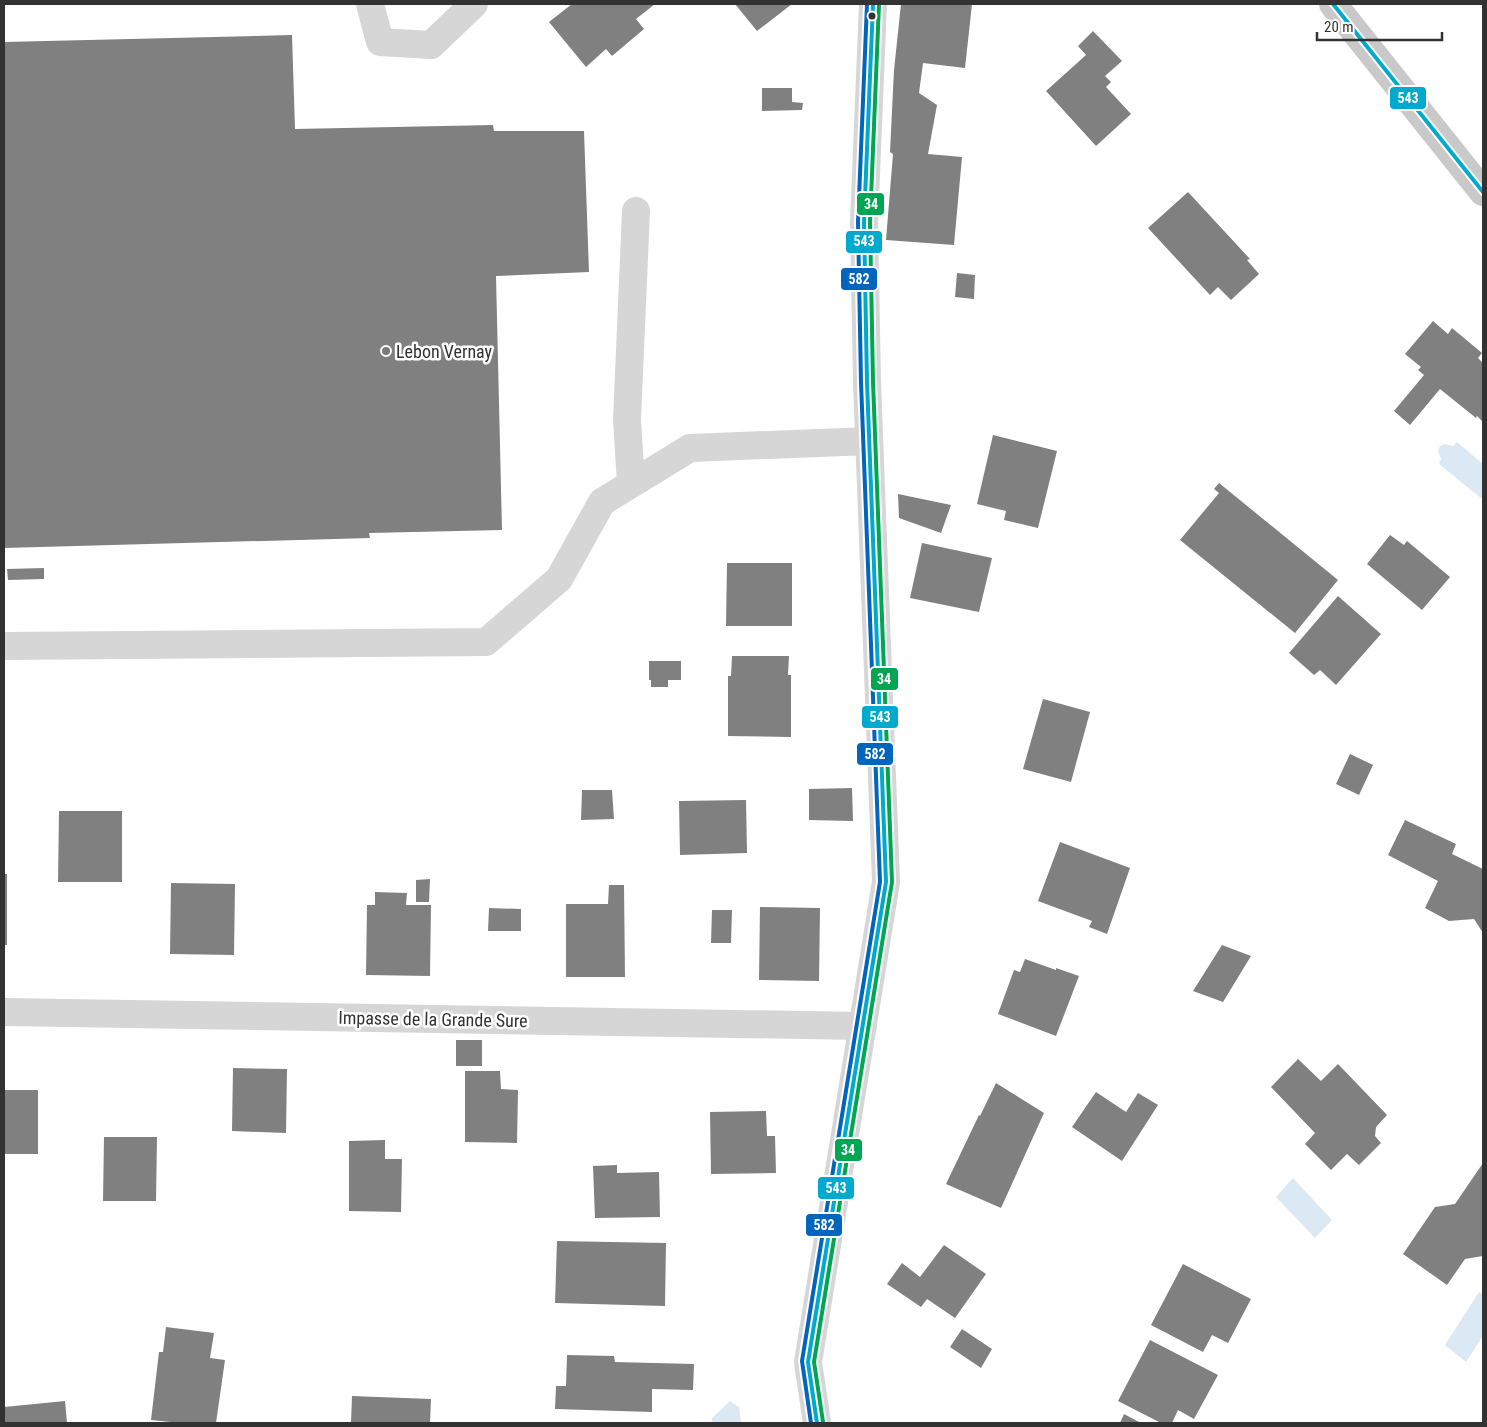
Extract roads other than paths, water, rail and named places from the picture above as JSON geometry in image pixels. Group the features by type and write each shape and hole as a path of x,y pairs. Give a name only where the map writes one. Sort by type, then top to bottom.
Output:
{"main road":[{"path":"1333,4 1483,192"}],"street":[{"path":"370,4 380,42 431,45 474,4"},
{"path":"817,1423 808,1362 886,882 869,441 864,222 873,4"},
{"path":"631,484 627,420 636,211"},
{"path":"4,646 486,642 559,579 602,502 690,448 869,441"},
{"name":"Impasse de la Grande Sure","path":"4,1012 863,1026"}],"place":[{"name":"Lebon Vernay","path":"386,351"}]}
